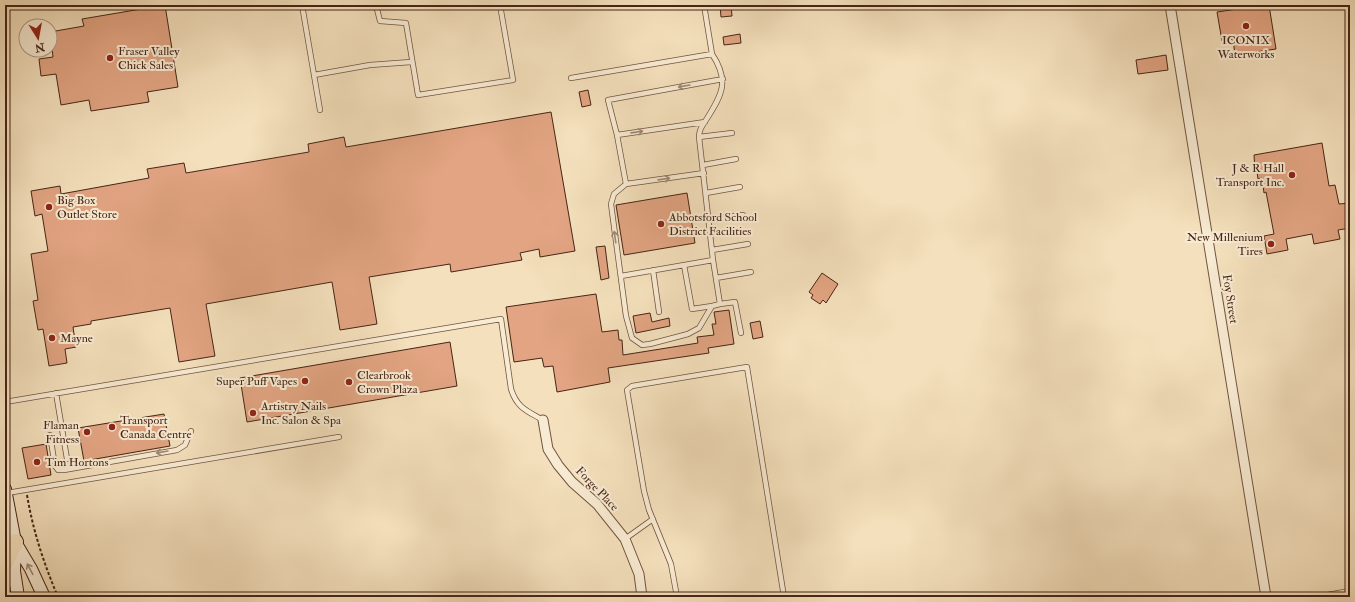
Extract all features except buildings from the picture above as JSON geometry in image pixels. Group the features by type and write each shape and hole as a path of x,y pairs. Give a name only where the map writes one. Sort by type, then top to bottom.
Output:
{"highway":[{"path":"5,564 15,542"}],"main road":[{"path":"5,491 15,542 14,571 18,597"},
{"path":"15,542 31,569 44,597"}],"street":[{"name":"Foy Street","path":"1170,5 1266,597"},
{"name":"Forge Place","path":"543,420 548,449 558,465 572,482 597,504 625,539 639,574 642,597"}],"lane":[{"path":"302,5 320,110"},
{"path":"376,5 380,21 406,23 411,62 418,95 514,80 500,5"},
{"path":"704,5 712,54 718,63 723,88 699,132 713,260 720,304"},
{"path":"571,78 712,54"},
{"path":"314,75 370,65 411,62"},
{"path":"626,184 617,135 608,100 722,80"},
{"path":"617,135 705,122"},
{"path":"700,137 732,133"},
{"path":"703,165 736,159"},
{"path":"704,173 626,184 614,194 611,204 626,316 632,338 642,345 688,334 699,328 712,306"},
{"path":"706,193 740,187"},
{"path":"709,219 743,215"},
{"path":"712,250 748,244"},
{"path":"621,276 713,260"},
{"path":"684,265 692,309 735,302 741,333"},
{"path":"653,270 659,312"},
{"path":"716,278 751,272"},
{"path":"5,402 501,319 511,389 515,400 522,409 543,420"},
{"path":"677,597 671,564 653,519 644,491 627,390 632,386 747,367 784,597"},
{"path":"56,393 67,459"},
{"path":"50,435 55,466 58,470 64,470 177,450 185,444 191,431"},
{"path":"5,491 339,437"},
{"path":"625,539 653,519"},
{"path":"1316,597 1350,591"}],"path":[{"path":"27,493 31,518 40,551 58,597"}],"place":[{"name":"ICONIX Waterworks","path":"1246,26"},
{"name":"Fraser Valley Chick Sales","path":"110,58"},
{"name":"J & R Hall Transport Inc.","path":"1292,175"},
{"name":"Big Box Outlet Store","path":"49,207"},
{"name":"Abbotsford School District Facilities","path":"661,224"},
{"name":"New Millenium Tires","path":"1271,244"},
{"name":"Mayne","path":"52,338"},
{"name":"Super Puff Vapes","path":"305,381"},
{"name":"Clearbrook Crown Plaza","path":"349,382"},
{"name":"Artistry Nails Inc. Salon & Spa","path":"253,413"},
{"name":"Transport Canada Centre","path":"112,427"},
{"name":"Flaman Fitness","path":"87,432"},
{"name":"Tim Hortons","path":"37,462"}]}
